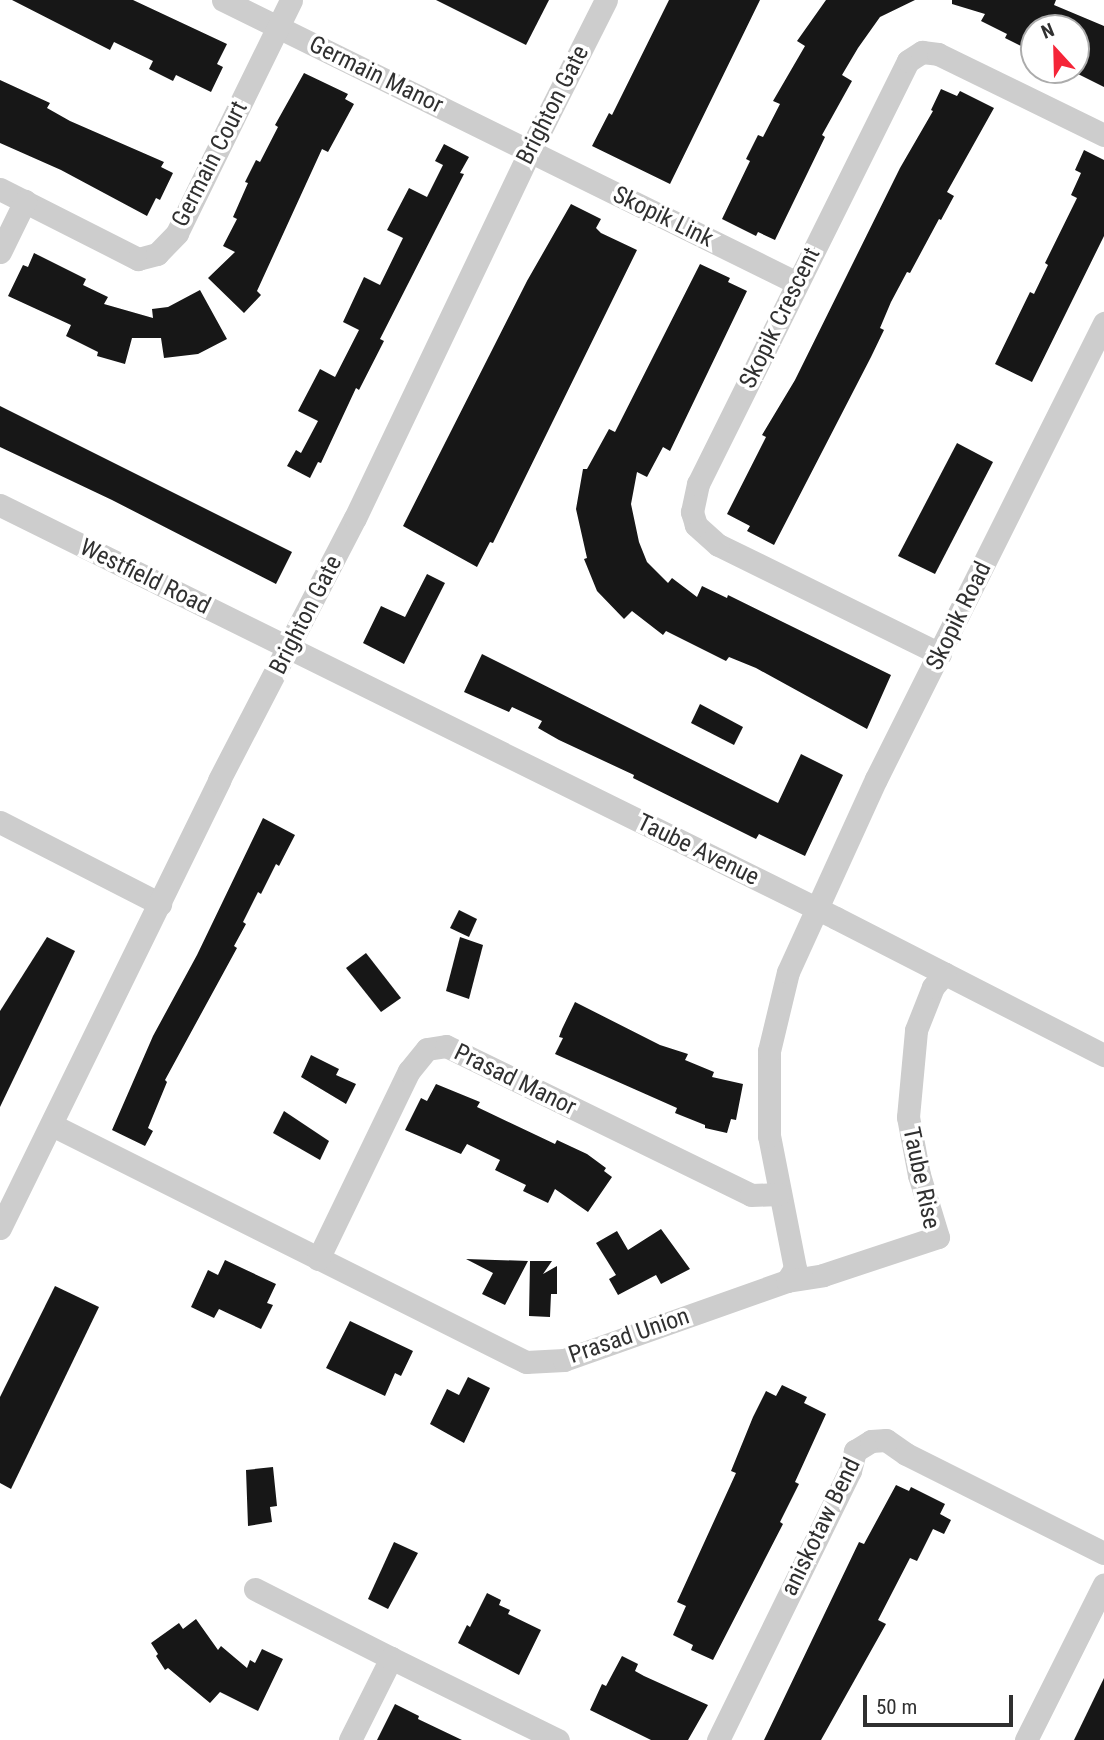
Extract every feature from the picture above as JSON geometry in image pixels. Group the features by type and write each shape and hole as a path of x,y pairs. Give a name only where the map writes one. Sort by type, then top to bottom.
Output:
{"street":[{"name":"Germain Manor","path":"223,0 530,150"},
{"name":"Germain Court","path":"0,189 138,259 157,254 177,233 291,0"},
{"name":"Brighton Gate","path":"0,1228 219,780 289,649 530,150 606,0"},
{"name":"Skopik Crescent","path":"940,654 718,545 696,525 691,512 698,484 895,82 908,61 922,52 938,54 1104,135"},
{"name":"Skopik Link","path":"530,150 797,283"},
{"path":"0,252 25,201"},
{"name":"Skopik Road","path":"815,908 1104,323"},
{"name":"Westfield Road","path":"0,505 289,649"},
{"name":"Taube Avenue","path":"289,649 815,908 1104,1055"},
{"path":"0,822 160,904"},
{"path":"786,1282 795,1268 769,1136 769,1051 788,972 815,908"},
{"name":"Taube Rise","path":"786,1282 817,1277 938,1237 919,1175 908,1117 916,1030 933,987 945,973"},
{"name":"Prasad Manor","path":"318,1259 410,1070 427,1049 446,1046 751,1195 779,1194"},
{"name":"Prasad Union","path":"52,1125 526,1362 564,1360 786,1282"},
{"name":"aniskotaw Bend","path":"718,1740 850,1471 855,1451 871,1441 886,1440 906,1454 1104,1553"},
{"path":"1026,1740 1104,1584"},
{"path":"255,1589 558,1740"},
{"path":"350,1740 391,1658"}],"building":[{"path":"12,0 133,0 227,44 217,64 223,67 211,92 176,75 173,81 149,69 153,61 114,42 110,50"},
{"path":"436,0 549,0 526,45"},
{"path":"669,0 760,0 670,184 592,146 609,113 612,115"},
{"path":"826,0 915,0 880,17 858,48 842,75 852,81 822,135 825,137 775,240 758,232 756,236 722,219 750,161 746,159 758,135 763,137 780,104 773,101 805,46 797,41"},
{"path":"952,0 1056,0 1054,5 1075,14 1020,14 1020,46 1005,38 1007,34 981,21 985,14 952,4"},
{"path":"1090,20 1104,26 1104,87 1090,80"},
{"path":"304,73 348,94 345,99 354,104 328,152 322,149 257,291 261,295 244,313 208,278 235,252 223,246 237,219 233,217 248,183 245,182 256,160 260,162 278,127 275,125"},
{"path":"0,80 50,103 47,108 70,121 164,162 161,167 173,173 160,200 156,198 147,216 61,170 0,143"},
{"path":"941,89 957,96 960,91 994,108 947,192 954,196 891,302 880,328 884,330 871,357 774,545 747,531 750,526 727,514 766,437 762,435 795,380 900,168 933,111 931,110"},
{"path":"444,144 469,157 460,173 464,174 380,339 384,341 359,390 356,388 321,463 318,462 310,478 287,466 296,450 301,453 318,421 298,411 320,369 335,377 359,330 343,322 364,277 380,285 403,238 387,230 409,188 427,197 443,165 435,161"},
{"path":"1084,150 1104,160 1104,236 1032,382 995,364 1030,292 1034,294 1048,265 1045,263 1077,198 1071,195 1081,173 1075,170"},
{"path":"571,204 601,219 596,228 601,233 637,250 493,543 490,542 477,567 403,526 527,281"},
{"path":"34,253 86,279 83,285 108,297 104,304 153,318 152,309 168,307 200,290 227,339 198,354 164,358 161,338 132,338 125,364 97,356 98,352 66,336 71,325 8,296 23,265 28,267"},
{"path":"700,264 730,278 728,282 747,291 670,451 663,447 647,477 637,472 631,504 639,542 647,562 668,583 672,578 697,597 702,586 727,598 728,595 891,675 867,729 756,668 729,657 726,661 666,631 663,635 632,611 624,619 597,591 584,559 587,558 576,509 583,469 587,469 609,429 615,432"},
{"path":"0,406 292,552 276,584 112,500 0,447"},
{"path":"957,443 993,462 935,574 898,556"},
{"path":"427,574 445,583 404,664 363,643 381,606 405,617"},
{"path":"482,654 778,803 801,754 843,775 805,856 759,834 756,839 633,778 634,775 538,728 542,721 512,707 509,712 464,692"},
{"path":"700,704 743,727 734,745 691,723"},
{"path":"263,818 295,835 261,894 258,892 234,946 237,948 165,1080 167,1082 148,1128 153,1131 145,1146 112,1130 153,1036 197,955"},
{"path":"459,910 477,919 469,937 450,928"},
{"path":"47,937 75,951 0,1107 0,1011"},
{"path":"460,937 483,945 469,999 446,991"},
{"path":"366,953 401,998 381,1012 346,968"},
{"path":"575,1002 660,1045 688,1054 685,1060 714,1072 712,1077 743,1084 736,1120 731,1119 727,1133 705,1128 705,1125 675,1113 677,1108 555,1054 563,1038 559,1037 562,1029"},
{"path":"311,1055 339,1069 336,1075 356,1084 346,1104 301,1077"},
{"path":"436,1084 480,1102 477,1107 555,1144 557,1140 587,1154 606,1168 604,1171 612,1177 588,1212 555,1189 548,1203 523,1191 526,1185 495,1170 500,1160 467,1144 461,1154 405,1130 421,1098 427,1101"},
{"path":"284,1111 329,1141 320,1160 273,1133"},
{"path":"661,1229 690,1269 661,1284 656,1275 618,1295 609,1279 616,1275 596,1243 617,1231 628,1250"},
{"path":"466,1259 528,1261 505,1305 482,1294 493,1273"},
{"path":"225,1260 276,1284 267,1303 273,1305 261,1329 219,1309 214,1318 191,1307 208,1270 218,1275"},
{"path":"530,1261 552,1261 543,1274 557,1266 557,1294 551,1294 550,1317 529,1316"},
{"path":"55,1286 99,1307 11,1489 0,1483 0,1397"},
{"path":"350,1321 413,1351 401,1376 395,1373 385,1396 326,1368"},
{"path":"468,1377 490,1388 464,1443 430,1424 447,1389 459,1395"},
{"path":"782,1385 807,1397 804,1403 826,1414 795,1482 799,1484 780,1522 783,1524 713,1660 691,1650 693,1645 673,1635 686,1606 677,1602 736,1473 731,1471 753,1417 766,1391 776,1396"},
{"path":"273,1467 277,1506 270,1507 272,1522 248,1526 246,1470"},
{"path":"896,1485 909,1491 911,1487 945,1504 940,1514 951,1520 944,1534 933,1529 917,1561 910,1558 878,1620 886,1624 821,1740 764,1740 859,1542 864,1544"},
{"path":"394,1542 418,1553 388,1609 368,1599"},
{"path":"487,1593 501,1600 499,1605 510,1610 508,1614 541,1630 519,1675 458,1643 467,1625 470,1627"},
{"path":"196,1619 218,1650 221,1646 247,1668 250,1660 255,1663 262,1649 283,1659 258,1711 220,1692 210,1703 168,1668 165,1670 151,1643 179,1623 183,1629"},
{"path":"622,1656 638,1664 635,1671 708,1705 688,1740 651,1740 590,1710 602,1684 606,1686"},
{"path":"1104,1678 1104,1740 1074,1740"},
{"path":"395,1704 419,1716 418,1719 462,1740 377,1740"}]}
